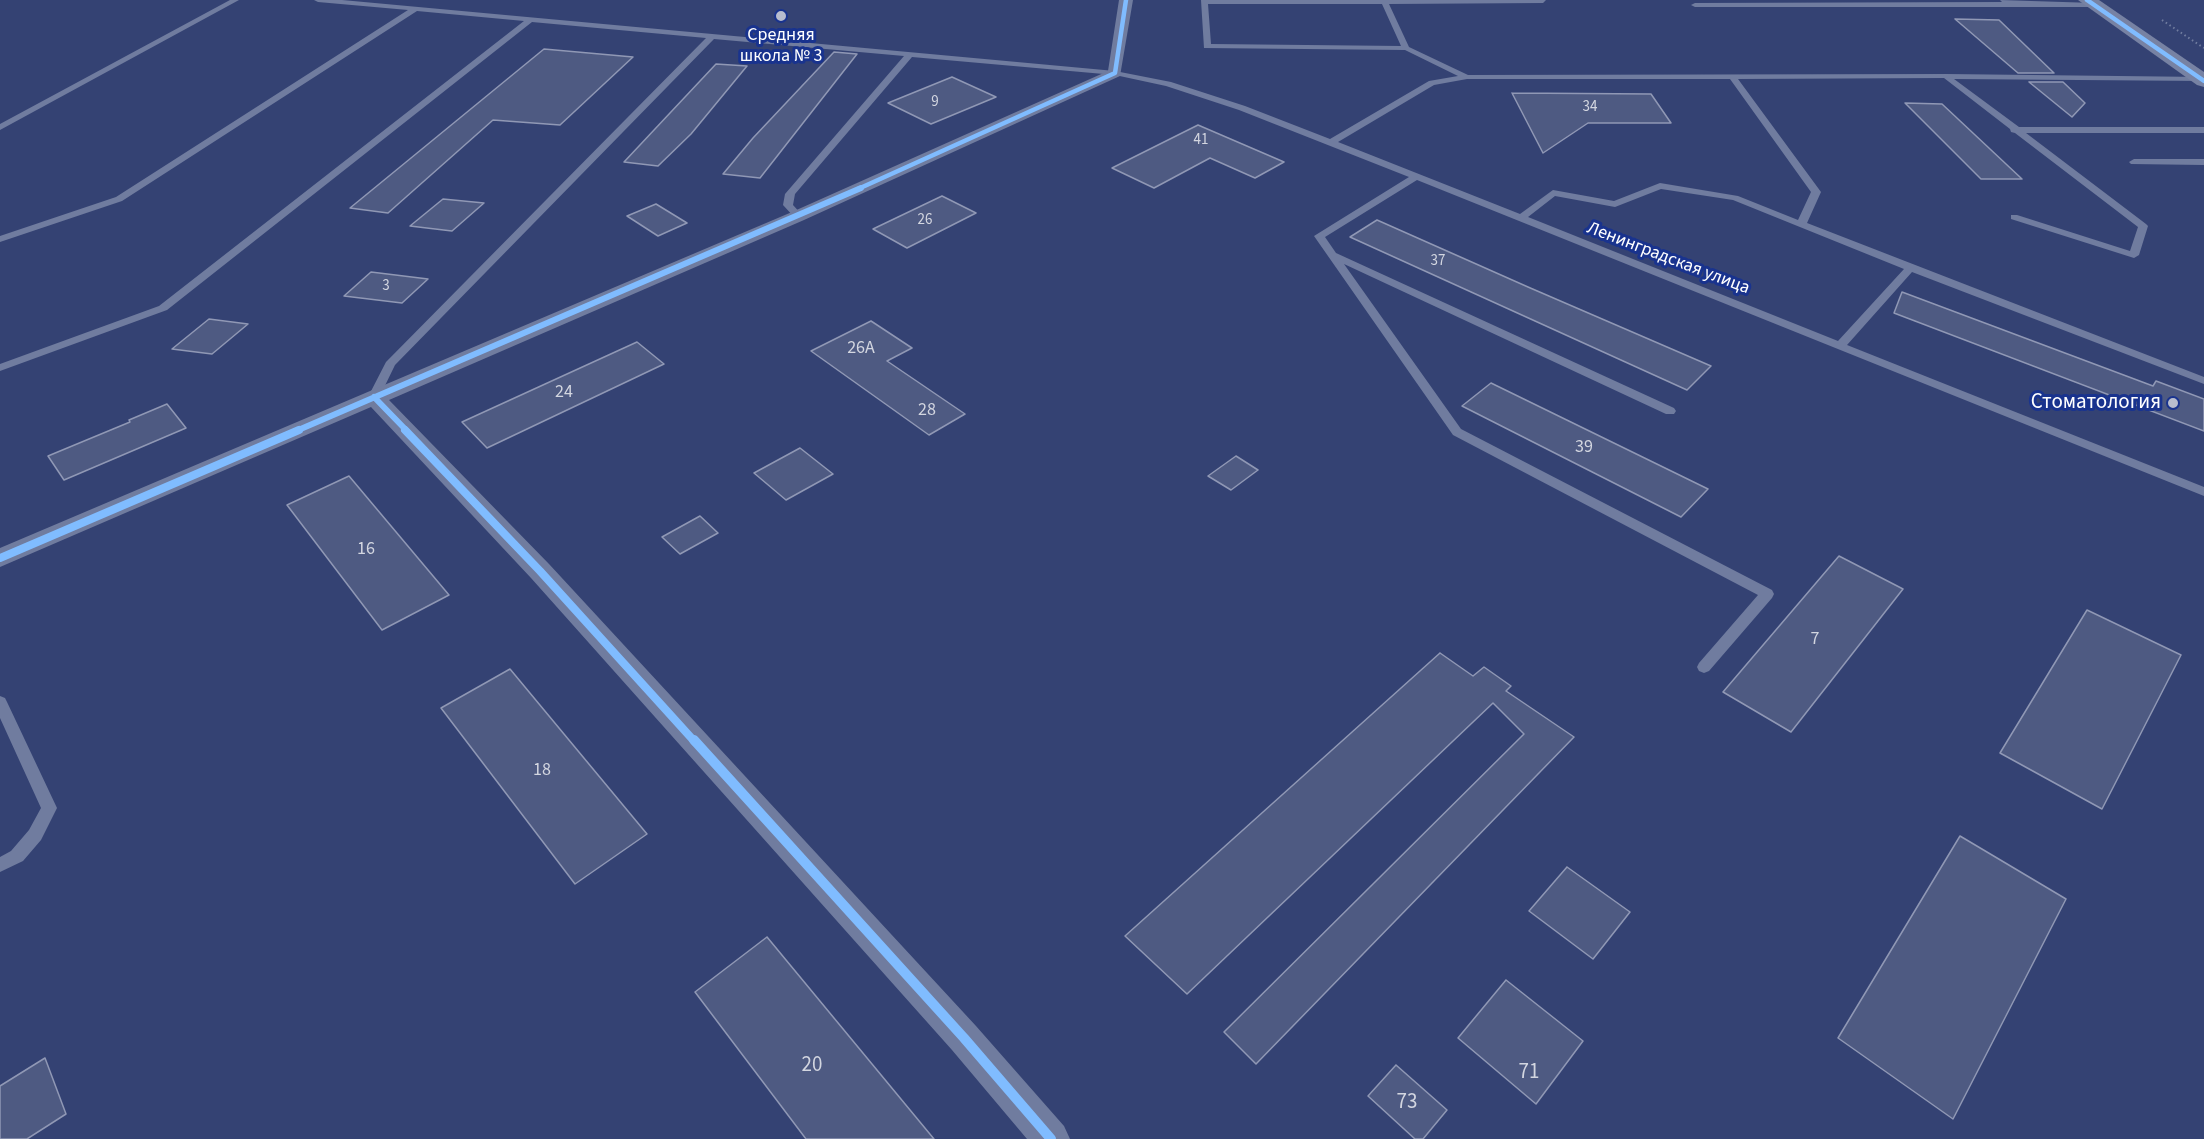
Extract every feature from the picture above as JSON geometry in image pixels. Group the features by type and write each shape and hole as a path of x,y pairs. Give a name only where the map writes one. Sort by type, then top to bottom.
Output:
{"street":[{"path":"0,558 798,216 1115,73 1126,0"},
{"path":"2090,2 2203,80"},
{"path":"374,397 556,588 948,1020 1051,1139"}],"lane":[{"path":"0,127 235,0"},
{"name":"Ленинградская улица","path":"319,0 1115,73 1168,84 1242,108 1331,142 2204,492"},
{"path":"1384,1 1406,48"},
{"path":"1467,76 1406,48 1207,46 1204,2 1543,1"},
{"path":"1695,5 2090,2"},
{"path":"0,238 119,199 416,9"},
{"path":"0,368 163,308 530,20"},
{"path":"374,397 390,364 712,36"},
{"path":"798,216 788,205 790,194 910,54"},
{"path":"1331,142 1432,83 1467,76 1946,76 2203,80"},
{"path":"1732,76 1816,192 1801,225"},
{"path":"1946,76 2143,226 2134,255 2014,217"},
{"path":"2014,130 2204,130"},
{"path":"2134,162 2204,162"},
{"path":"1417,176 1319,236 1457,432 1767,594 1704,667"},
{"path":"1520,219 1553,193 1615,204 1660,186 1735,198 2204,381"},
{"path":"1331,254 1670,411"},
{"path":"1841,345 1910,268"},
{"path":"0,702 49,808 35,835 17,855 0,864"}],"path":[{"path":"2158,18 2204,48"}],"building":[{"path":"1955,19 1999,20 2054,73 2018,73"},
{"path":"544,49 633,57 560,125 493,120 388,213 350,208"},
{"path":"834,52 857,54 760,178 723,174 753,138"},
{"path":"716,64 747,66 691,134 658,166 624,162"},
{"path":"952,77 996,97 931,124 888,103"},
{"path":"2029,82 2063,82 2085,103 2072,117"},
{"path":"1512,93 1651,94 1671,123 1588,123 1543,153"},
{"path":"1905,103 1942,104 2022,179 1981,179"},
{"path":"1198,125 1284,162 1255,178 1210,158 1154,188 1112,168"},
{"path":"942,196 976,213 907,248 873,229"},
{"path":"443,199 484,203 452,231 410,226"},
{"path":"656,204 687,223 658,236 627,216"},
{"path":"1377,220 1711,366 1687,390 1350,237"},
{"path":"371,272 428,279 402,303 344,296"},
{"path":"1902,292 2153,386 2156,381 2204,399 2204,431 1894,313"},
{"path":"209,319 248,324 212,354 172,349"},
{"path":"871,321 912,348 887,361 965,414 929,435 811,351"},
{"path":"637,342 664,364 487,448 462,422"},
{"path":"1491,383 1708,489 1681,517 1462,406"},
{"path":"167,404 186,428 64,480 48,456 130,422 129,420"},
{"path":"800,448 833,474 786,500 754,473"},
{"path":"1236,456 1258,470 1231,490 1208,476"},
{"path":"349,476 449,595 382,630 287,505"},
{"path":"700,516 718,533 680,554 662,537"},
{"path":"1839,556 1903,589 1791,732 1723,692"},
{"path":"2087,610 2181,655 2102,809 2000,753"},
{"path":"1440,653 1473,676 1484,667 1511,686 1506,691 1574,737 1256,1064 1224,1032 1524,734 1493,703 1187,994 1125,936"},
{"path":"510,669 647,834 575,884 441,708"},
{"path":"1960,836 2066,899 1953,1119 1838,1038"},
{"path":"1567,867 1630,912 1593,959 1529,911"},
{"path":"767,937 934,1139 806,1139 695,992"},
{"path":"1506,980 1583,1041 1536,1104 1458,1038"},
{"path":"45,1058 66,1114 27,1139 0,1139 0,1086"},
{"path":"1396,1065 1447,1110 1423,1139 1415,1139 1368,1096"}],"cycle path":[{"path":"0,558 798,216 1115,73 1126,0"},
{"path":"2087,0 2204,81"},
{"path":"374,397 540,571 964,1038 1051,1139"}],"place":[{"name":"Средняя школа № 3","path":"781,16"},
{"name":"Стоматология","path":"2173,403"}]}
